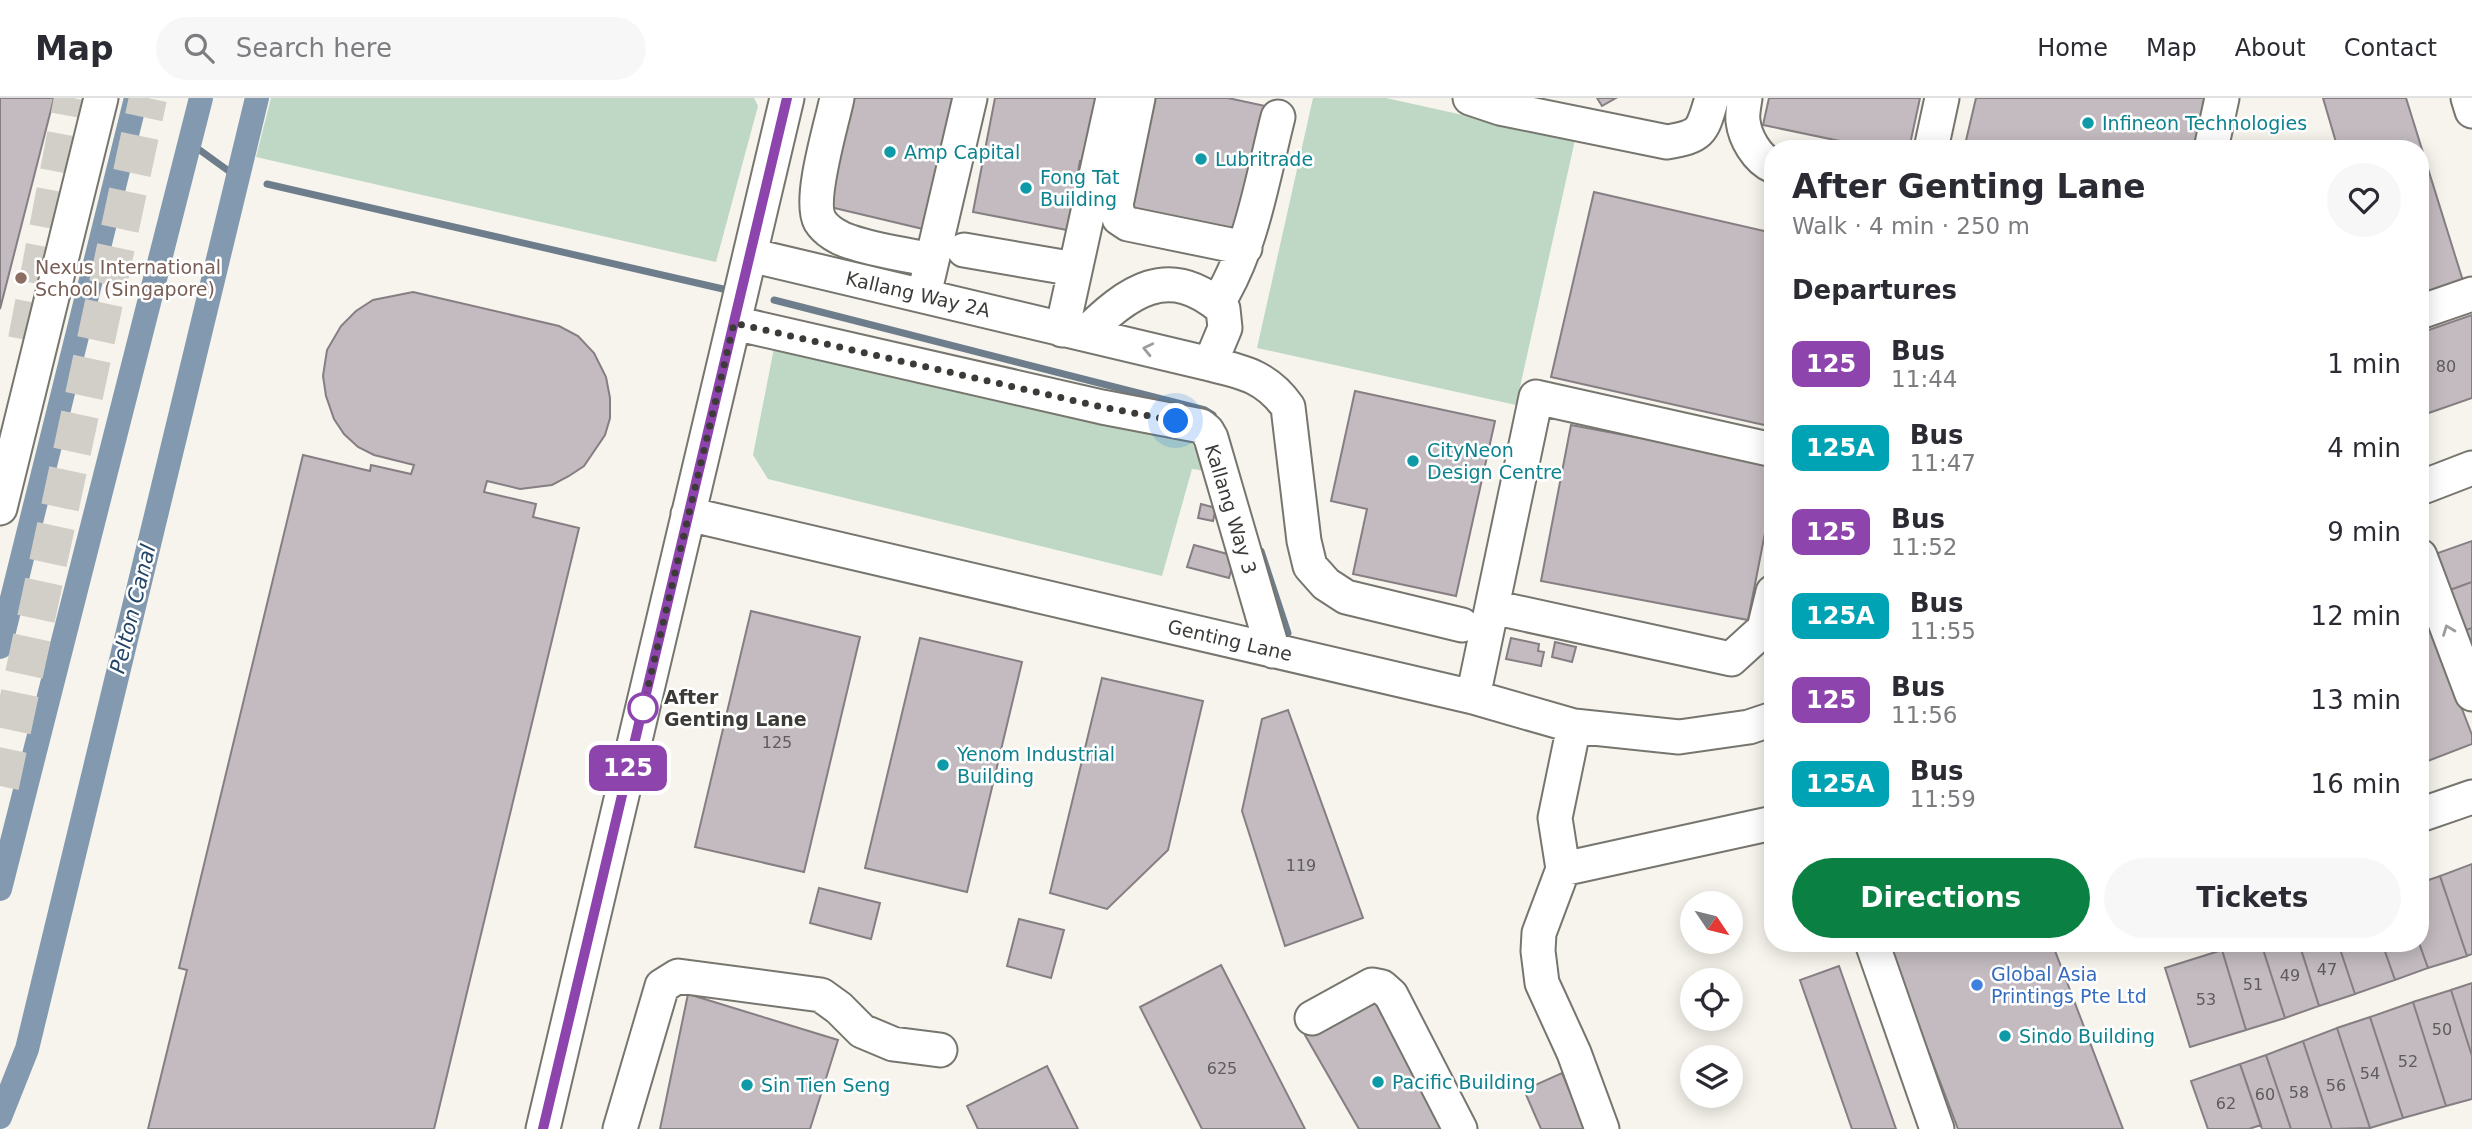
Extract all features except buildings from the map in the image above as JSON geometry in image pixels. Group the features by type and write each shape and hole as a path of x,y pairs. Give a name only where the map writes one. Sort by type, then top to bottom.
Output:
{"street":[{"path":"0,508 101,98"},
{"path":"542,1129 787,98"},
{"path":"837,98 818,182 816,209 820,222 834,234 850,242 931,260"},
{"path":"924,294 970,98"},
{"path":"1074,332 1075,269 1113,98"},
{"path":"1138,98 1116,205 1119,218 1128,225 1245,248"},
{"path":"1470,98 1500,108 1667,142 1688,139 1703,129 1712,98"},
{"path":"1745,98 1743,121 1757,155 1764,160"},
{"path":"1933,140 1942,98"},
{"path":"2213,140 2222,98"},
{"path":"2468,98 2472,111"},
{"path":"1217,304 1230,284 1245,248 1278,117"},
{"path":"964,250 1075,269"},
{"name":"Kallang Way 2A","path":"748,265 924,294 1259,378 1278,393 1288,407 1293,429 1304,541 1310,566 1326,584 1346,597 1462,625"},
{"path":"1074,332 1147,287 1173,285 1209,296 1223,309 1225,328 1210,364"},
{"path":"2429,309 2472,294"},
{"name":"Kallang Way 3","path":"736,315 1102,407 1201,426 1211,438 1273,651"},
{"path":"1473,697 1536,397 1764,448"},
{"path":"2429,485 2472,468"},
{"name":"Genting Lane","path":"688,514 1473,697 1574,726 1679,737 1749,727 1764,722"},
{"path":"2429,580 2472,694"},
{"path":"1492,607 1731,659 1764,629"},
{"path":"1574,726 1555,818 1563,869 1539,933 1538,951 1542,983 1574,1053 1602,1129"},
{"path":"2429,812 2472,797"},
{"path":"1563,869 1764,825"},
{"path":"1875,952 1937,1129"},
{"path":"620,1129 662,986 678,976 821,995 839,1008 862,1031 893,1044 940,1050"},
{"path":"1312,1018 1372,985 1382,987 1391,995 1460,1129"}],"green space":[{"path":"271,98 754,98 758,106 716,262 256,157"},
{"path":"1313,98 1386,98 1575,140 1516,405 1257,348"},
{"path":"775,343 1188,435 1207,471 1192,469 1162,576 768,479 753,455"}],"waterway":[{"name":"Pelton Canal","path":"0,647 136,98"},
{"name":"Pelton Canal","path":"0,889 201,98"},
{"name":"Pelton Canal","path":"0,1117 27,1049 257,98"},
{"path":"190,143 237,177"},
{"path":"267,184 723,289"},
{"path":"774,300 1205,410 1213,415"},
{"path":"1261,551 1288,633"}],"tunnel":[{"path":"27,340 73,98"},
{"path":"0,786 148,98"}],"bus line":[{"name":"125","path":"543,1129 787,98"}],"place":[{"name":"Infineon Technologies","path":"2088,123"},
{"name":"Amp Capital","path":"890,152"},
{"name":"Lubritrade","path":"1201,159"},
{"name":"Fong Tat Building","path":"1026,188"},
{"name":"Nexus International School (Singapore)","path":"21,278"},
{"name":"CityNeon Design Centre","path":"1413,461"},
{"name":"After Genting Lane","path":"643,708"},
{"name":"Yenom Industrial Building","path":"943,765"},
{"name":"Global Asia Printings Pte Ltd","path":"1977,985"},
{"name":"Sindo Building","path":"2005,1036"},
{"name":"Pacific Building","path":"1378,1082"},
{"name":"Sin Tien Seng","path":"747,1085"}],"route":[{"path":"643,708 734,323 813,343 1176,421"}]}
